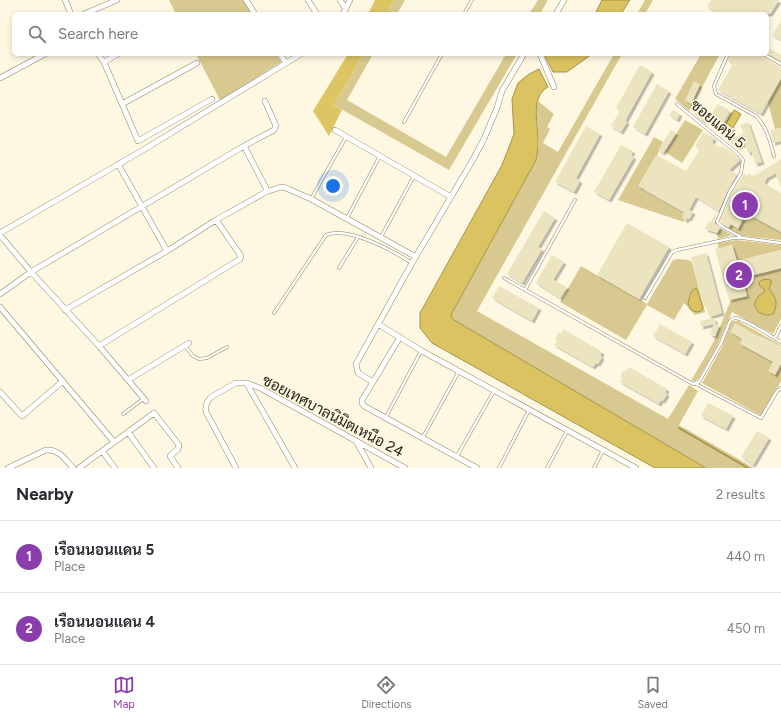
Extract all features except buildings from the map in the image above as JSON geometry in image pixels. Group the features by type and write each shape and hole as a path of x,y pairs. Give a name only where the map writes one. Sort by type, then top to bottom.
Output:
{"street":[{"path":"65,0 70,12"},
{"path":"89,12 117,0"},
{"path":"246,0 254,12"},
{"path":"308,0 316,12"},
{"path":"340,0 344,11"},
{"path":"344,11 350,0"},
{"path":"557,12 564,0"},
{"path":"0,78 41,56"},
{"path":"100,56 104,62 138,142 212,99"},
{"path":"104,62 114,56"},
{"path":"281,56 286,63"},
{"path":"145,400 31,272 0,234 298,56"},
{"path":"373,382 358,373 356,364 412,263 483,141 497,108 502,91 523,56"},
{"path":"541,56 554,87"},
{"path":"122,104 197,63"},
{"path":"0,294 31,272 276,128 265,101"},
{"path":"335,130 451,197"},
{"path":"244,146 266,188 266,192"},
{"path":"118,164 167,251"},
{"path":"65,310 167,251 216,220 266,192 283,187 311,199 416,257"},
{"path":"98,346 240,258 241,256 216,220"},
{"path":"0,307 114,442"},
{"path":"378,324 422,351 636,468"},
{"path":"400,338 362,400 362,403 364,406 385,418 477,468"},
{"path":"128,380 187,344"},
{"path":"0,392 22,416 63,381"},
{"name":"ซอยเทศบาลนิมิตเหนือ 24","path":"236,468 205,408 208,400 216,393 236,383 247,383 262,389 405,468"},
{"path":"247,383 295,468"},
{"path":"79,468 155,414 179,445 178,449 170,456 178,468"},
{"path":"128,432 154,468"},
{"path":"356,441 371,468"},
{"path":"8,468 46,450 52,450 61,454 73,468"},
{"path":"102,451 115,468"}],"lane":[{"path":"465,12 472,0"},
{"path":"404,122 441,56"},
{"path":"727,56 714,86 716,94 756,116 761,121 765,127 774,156"},
{"path":"767,56 781,64"},
{"name":"ซอยแดน 5","path":"677,104 738,154 743,160 741,173 729,193 717,222 722,228 743,238"},
{"path":"311,199 346,136"},
{"path":"347,219 380,156"},
{"path":"381,237 415,176"},
{"path":"525,290 575,200"},
{"path":"274,313 326,235 333,232 358,237 394,252 412,263"},
{"path":"339,268 358,237"},
{"path":"645,298 672,252 676,250 733,238 781,243"},
{"path":"504,278 689,382 696,384 761,418 777,391 781,388"},
{"path":"696,384 699,382 717,350 730,321 733,318 744,321 781,342"},
{"path":"775,338 781,326"},
{"path":"187,344 193,356 199,359 207,358 227,347"},
{"path":"385,418 422,351"},
{"path":"422,438 459,371"},
{"path":"457,457 494,390"},
{"path":"123,414 145,400"},
{"path":"499,468 530,410"},
{"path":"547,468 568,430"},
{"path":"594,468 603,450"}],"shaded area":[{"path":"169,0 248,0 255,12 175,12"},
{"path":"375,0 394,0 387,12 369,12"},
{"path":"394,0 405,0 398,12 387,12"},
{"path":"538,0 548,0 541,12 530,12"},
{"path":"602,0 630,0 622,12 596,12"},
{"path":"645,0 653,0 646,12 638,12"},
{"path":"197,56 277,56 281,62 220,100"},
{"path":"347,56 362,56 334,105 342,110 329,136 313,111"},
{"path":"362,56 372,56 347,100 446,157 505,56 516,56 449,170 334,105"},
{"path":"545,56 589,56 567,72 553,72"},
{"path":"613,56 621,56 477,311 668,419 689,385 698,391 679,425 754,468 706,468 451,317 536,160 539,144 536,106 538,101 554,114 547,127 550,129 543,143 558,152"},
{"path":"700,56 719,56 689,111 675,99"},
{"path":"539,69 548,87 542,92 537,105 538,144 536,160 451,317 706,468 655,468 432,343 420,328 420,313 502,165 514,134 512,99 518,83 529,74"},
{"path":"781,79 781,128 775,129 768,102"},
{"path":"734,110 741,114 733,128 726,123"},
{"path":"685,120 703,130 682,163 665,152"},
{"path":"654,137 663,142 643,187 644,190 686,214 684,222 618,200"},
{"path":"746,213 781,232 781,240 743,236 728,228 731,224 738,228"},
{"path":"720,228 732,235 718,239 717,233"},
{"path":"736,240 781,245 781,250 737,261 732,245 718,249 718,243"},
{"path":"679,259 692,262 705,312 695,315 684,303 674,320 647,305 626,340 560,302 581,266 647,304 673,260"},
{"path":"781,268 781,319 773,334 732,312 716,348 699,378 695,381 691,381 713,343 731,300 747,296 742,278"},
{"path":"764,279 771,280 769,289 776,300 774,313 771,315 763,314 757,311 755,304 757,298 765,290 759,285 759,282"},
{"path":"694,289 697,289 703,308 701,311 697,312 691,310 688,303 691,292"},
{"path":"733,321 738,321 781,345 781,381 762,415 702,383 722,347"}],"waterway":[{"path":"679,428 748,468"}],"place":[{"name":"เรือนนอนแดน 5","path":"745,205"},
{"name":"เรือนนอนแดน 4","path":"739,275"}]}
